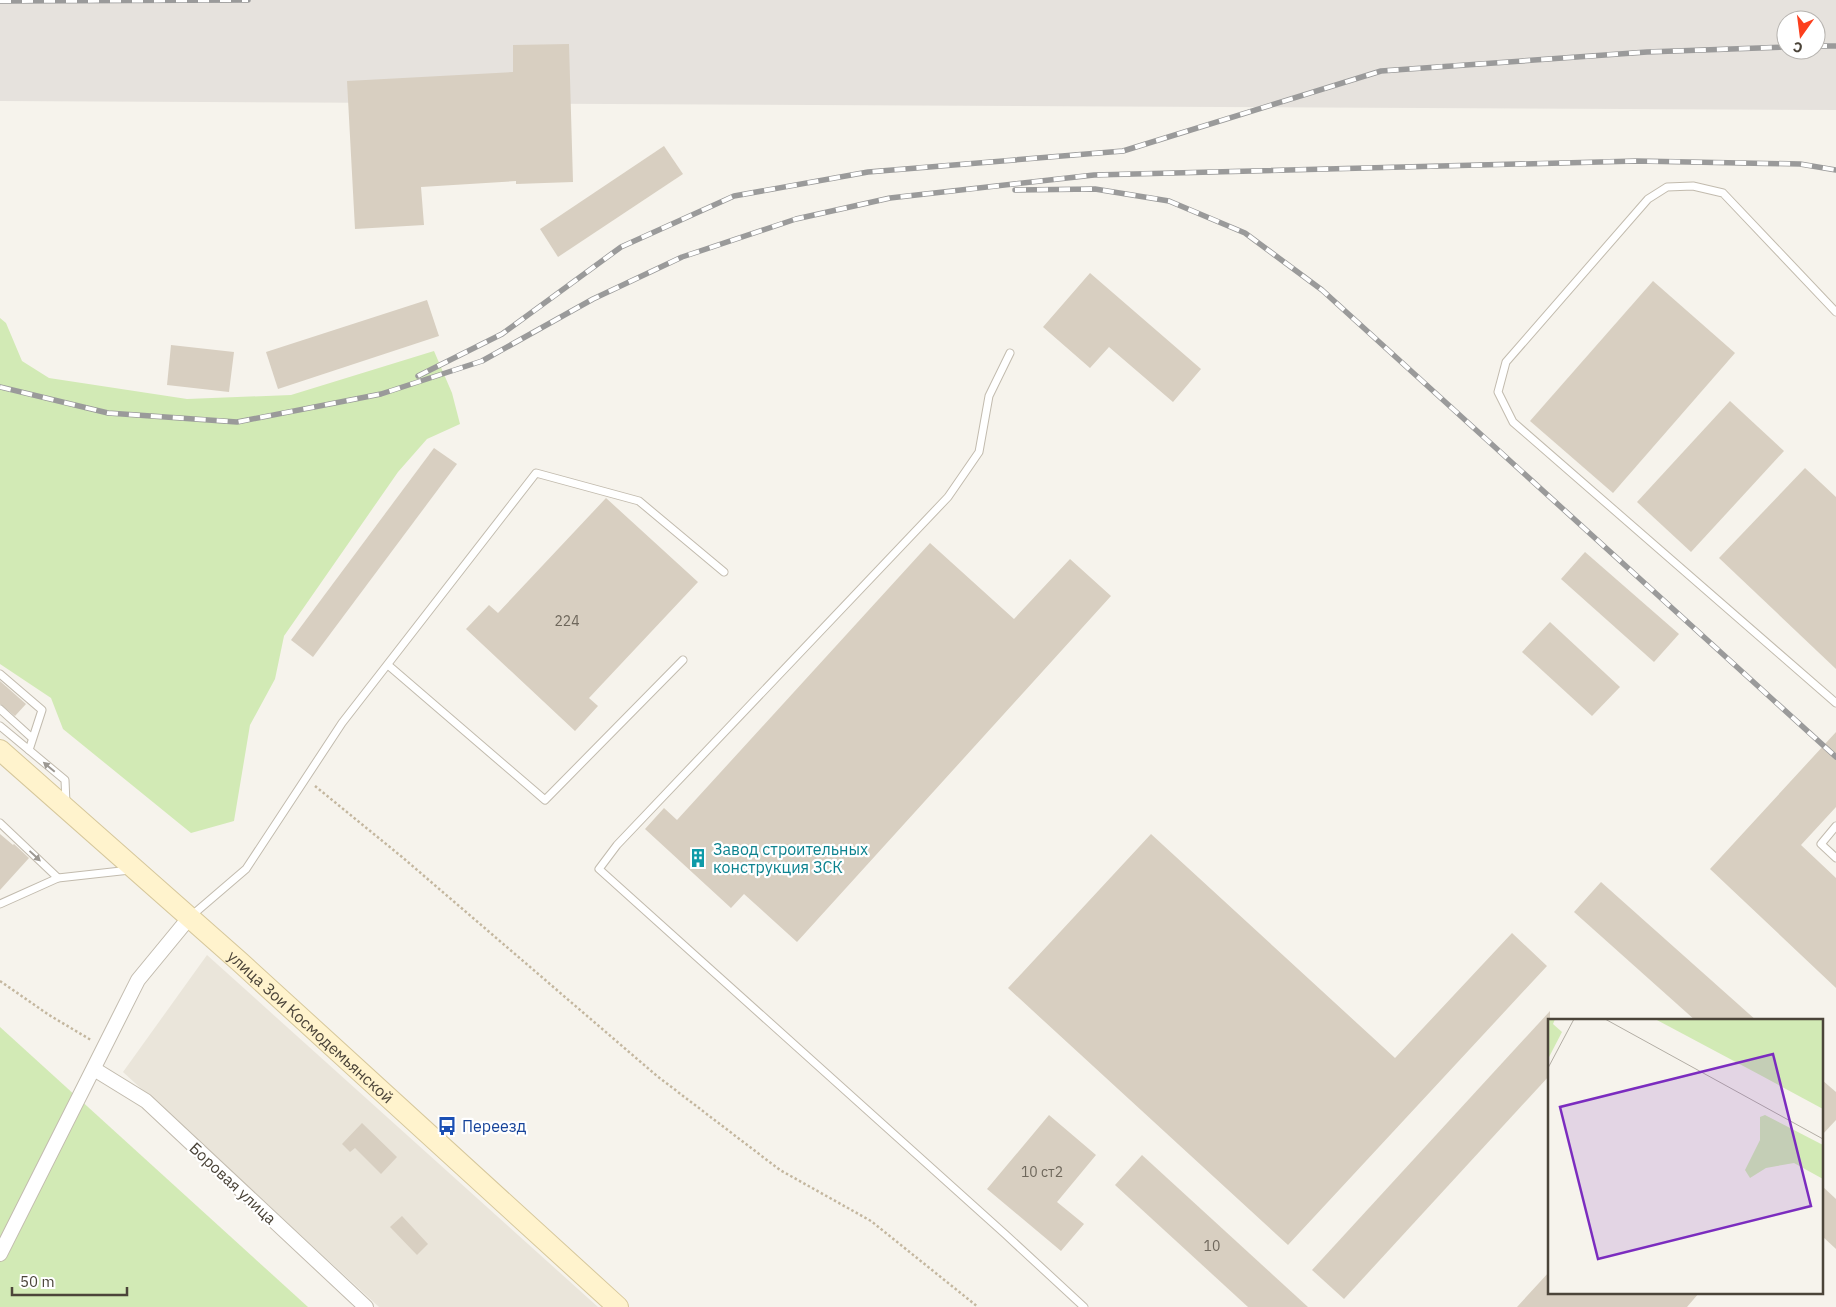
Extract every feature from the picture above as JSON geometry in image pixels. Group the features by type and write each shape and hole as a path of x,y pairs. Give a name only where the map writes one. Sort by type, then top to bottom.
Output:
{"main road":[{"name":"улица Зои Космодемьянской","path":"0,750 189,918 618,1307"}],"street":[{"path":"0,1254 138,980 189,918"},
{"name":"Боровая улица","path":"94,1069 146,1101 366,1307"}],"lane":[{"path":"1836,312 1723,192 1693,186 1667,187 1648,199 1506,362 1498,392 1514,422 1836,703"},
{"path":"1010,353 989,396 980,452 948,497 617,846 599,869 1084,1307"},
{"path":"189,918 246,869 342,723 536,473 639,501 724,572"},
{"path":"388,665 545,800 683,660"},
{"path":"0,674 42,710 29,750"},
{"path":"0,709 32,738"},
{"path":"0,726 64,780 66,809"},
{"path":"0,823 58,878"},
{"path":"1836,826 1821,844 1836,858"},
{"path":"0,904 58,878 135,870"}],"path":[{"path":"306,778 402,857 657,1076 780,1170 871,1221 978,1307"},
{"path":"0,981 89,1040 107,1042"}],"shaded area":[{"path":"0,0 1836,0 1836,110 0,101"},
{"path":"207,955 598,1307 379,1307 123,1072"}],"green space":[{"path":"0,318 6,323 22,361 49,378 187,399 291,395 434,351 452,393 460,424 427,439 398,472 284,636 275,679 250,725 234,821 191,833 63,729 51,698 0,664"},
{"path":"0,1027 308,1307 0,1307"}],"building":[{"path":"569,44 573,182 516,184 516,181 421,187 424,225 355,229 347,81 513,72 513,45"},
{"path":"664,146 683,174 558,257 540,229"},
{"path":"1090,273 1201,369 1173,402 1109,347 1090,368 1043,327"},
{"path":"1653,281 1735,353 1613,493 1530,421"},
{"path":"427,300 439,336 278,389 266,352"},
{"path":"171,345 234,352 229,392 167,385"},
{"path":"1730,401 1784,451 1691,552 1637,502"},
{"path":"434,448 457,464 313,657 291,640"},
{"path":"1805,468 1836,497 1836,669 1719,558"},
{"path":"606,498 698,582 589,698 598,706 575,731 466,629 489,605 498,613"},
{"path":"930,543 1014,619 1070,559 1111,596 797,942 744,894 731,908 645,829 664,808 677,820"},
{"path":"1585,552 1679,634 1654,662 1561,579"},
{"path":"1550,622 1620,687 1592,716 1522,652"},
{"path":"0,681 26,704 15,716 0,704"},
{"path":"1836,732 1836,807 1801,845 1836,878 1836,988 1710,869"},
{"path":"0,834 29,858 0,890"},
{"path":"1151,834 1395,1058 1512,933 1547,966 1288,1245 1008,988"},
{"path":"1601,882 1755,1019 1694,1019 1574,912"},
{"path":"1550,1011 1550,1019 1548,1019 1548,1077 1344,1299 1312,1270"},
{"path":"1824,1082 1836,1092 1836,1120 1824,1133"},
{"path":"1049,1115 1096,1155 1057,1202 1084,1224 1061,1251 987,1189"},
{"path":"362,1123 397,1157 381,1174 355,1148 350,1152 342,1144"},
{"path":"1142,1155 1308,1307 1248,1307 1115,1185"},
{"path":"1824,1188 1836,1199 1836,1249 1824,1238"},
{"path":"402,1216 428,1244 417,1255 390,1227"},
{"path":"1548,1273 1548,1294 1698,1294 1687,1307 1517,1307"}],"railway":[{"path":"0,1 248,0"},
{"path":"1826,46 1836,46"},
{"path":"418,376 502,334 621,247 734,196 868,172 1123,151 1381,71 1647,52 1776,47"},
{"path":"0,387 108,413 237,422 381,394 482,361 593,299 682,257 796,219 890,198 1094,175 1637,161 1800,164 1836,170"},
{"path":"1015,190 1095,189 1169,201 1245,233 1322,290 1836,757"}],"place":[{"name":"Завод строительных конструкция ЗСК","path":"698,858"},
{"name":"Переезд","path":"447,1126"}]}
